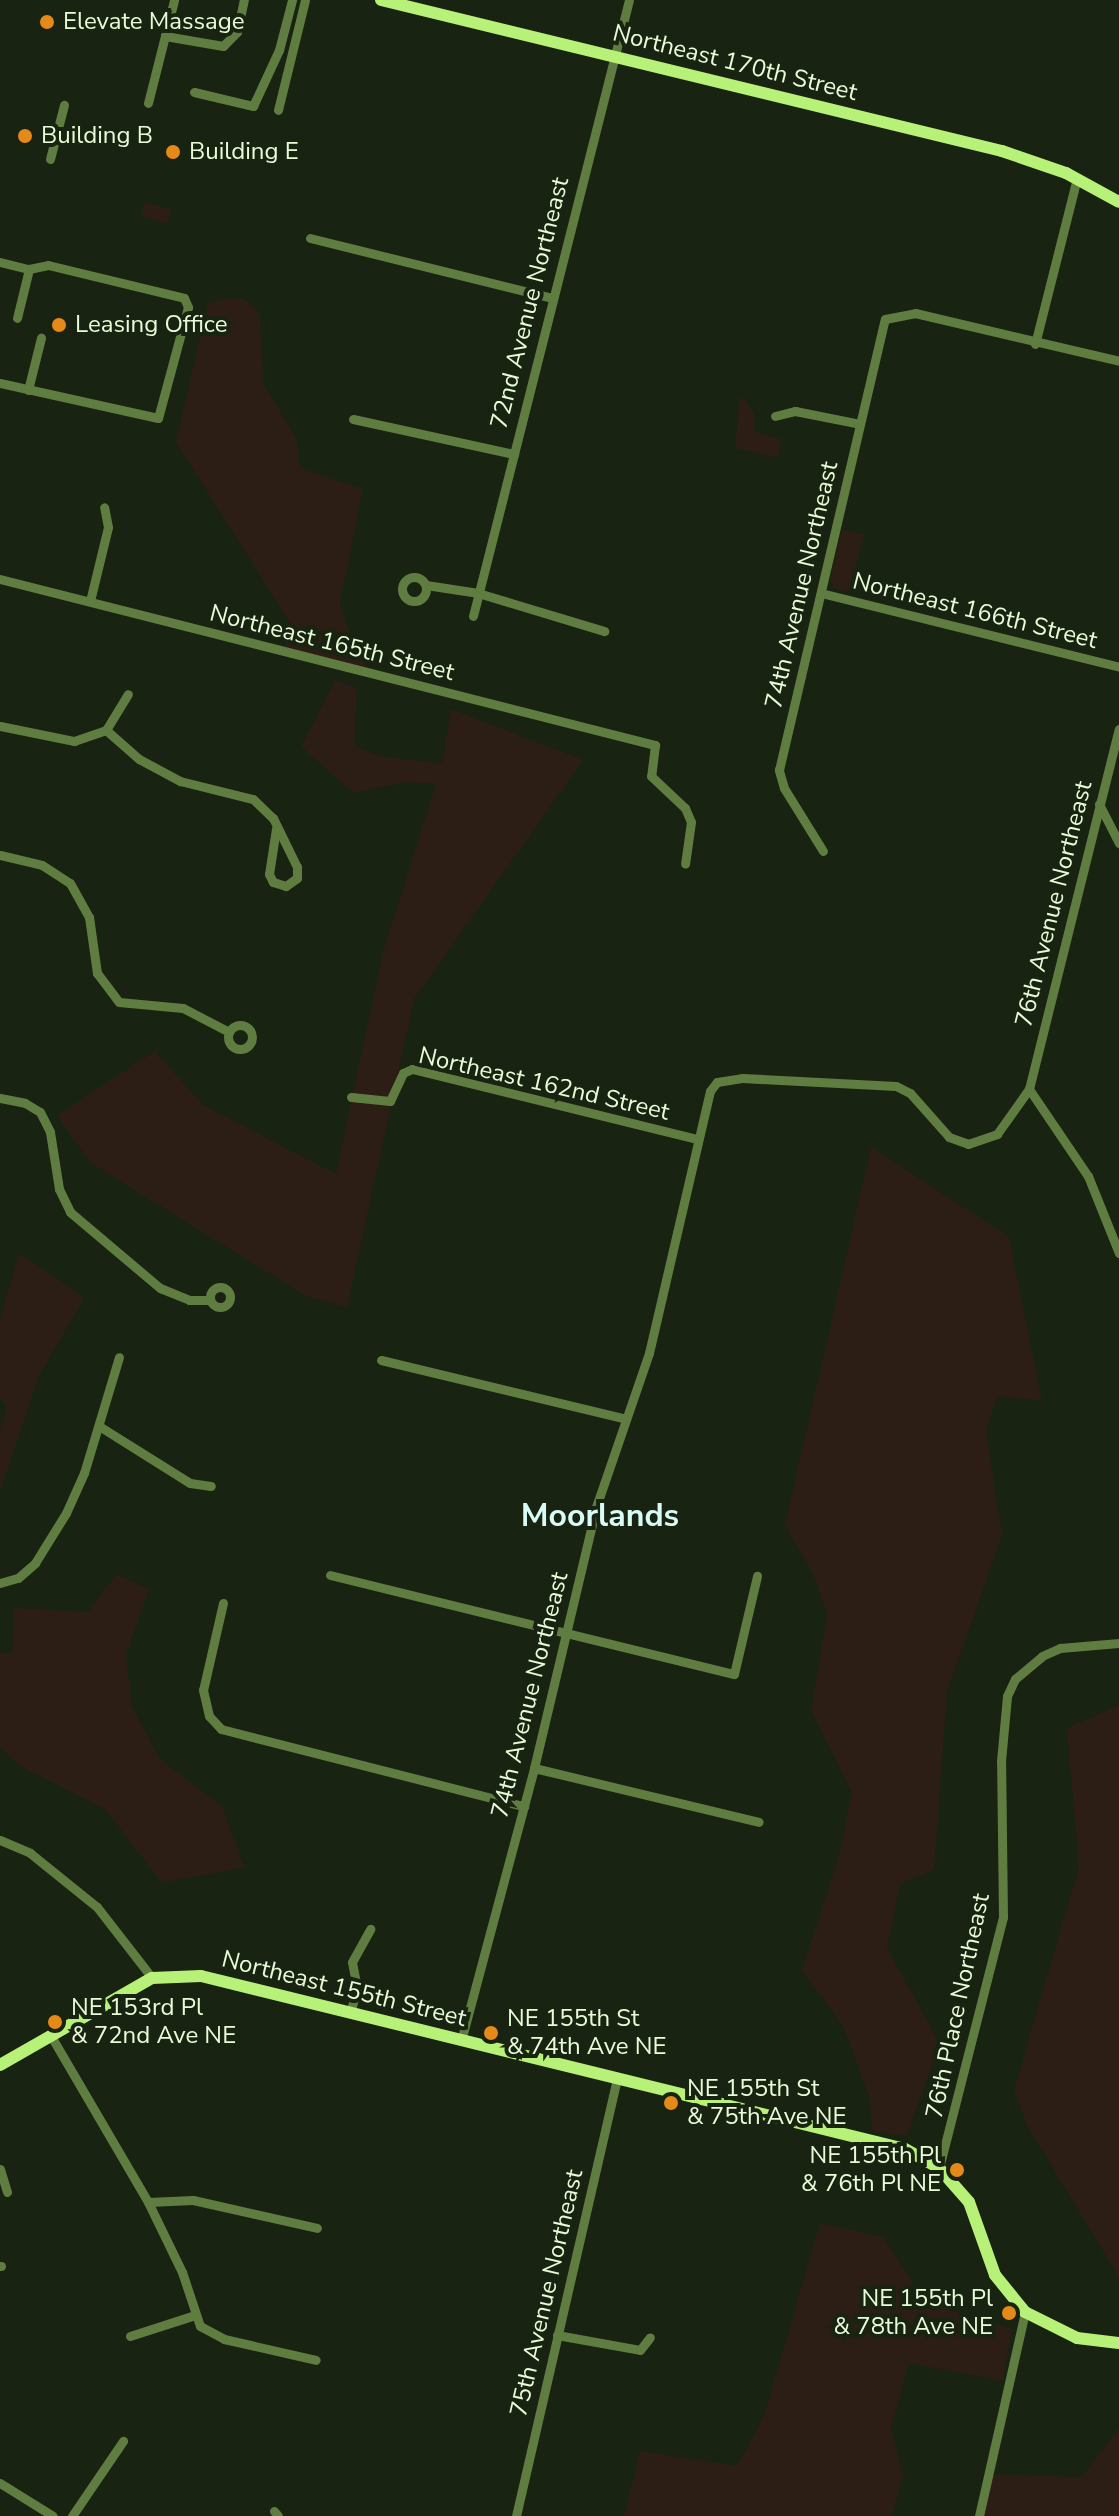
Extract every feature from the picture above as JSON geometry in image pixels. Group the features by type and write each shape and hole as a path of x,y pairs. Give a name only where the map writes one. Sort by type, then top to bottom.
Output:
{"street":[{"path":"148,103 174,0"},
{"path":"165,36 223,46 237,32 244,0"},
{"path":"194,92 253,106 279,50 292,0"},
{"path":"278,110 305,0"},
{"name":"Northeast 170th Street","path":"381,0 1002,151 1077,178 1119,202"},
{"name":"72nd Avenue Northeast","path":"473,616 629,0"},
{"path":"50,159 64,105"},
{"path":"1077,178 1035,344 1119,361"},
{"path":"310,238 552,298"},
{"path":"0,262 29,269 48,265 184,298 188,307 158,418 0,383"},
{"path":"17,318 29,269"},
{"name":"74th Avenue Northeast","path":"823,851 784,788 779,770 885,319 915,313 1035,344"},
{"path":"28,390 41,338"},
{"path":"775,416 795,411 860,424"},
{"path":"353,419 514,454"},
{"path":"90,601 108,527 104,507"},
{"name":"Northeast 165th Street","path":"0,579 655,745 651,776 685,808 691,822 685,864"},
{"path":"426,585 478,593 604,631"},
{"name":"Northeast 166th Street","path":"821,593 1119,667"},
{"path":"0,726 74,741 106,730 128,694"},
{"name":"76th Avenue Northeast","path":"1029,1089 1119,729"},
{"path":"106,730 139,759 180,781 253,799 273,818 299,872 286,886 273,882 269,874 276,829"},
{"path":"1099,804 1119,843"},
{"path":"0,855 55,872 81,897 97,973 119,1002 183,1008 229,1032"},
{"name":"Northeast 162nd Street","path":"351,1097 390,1101 403,1073 412,1069 698,1139"},
{"name":"74th Avenue Northeast","path":"461,2041 623,1418 649,1353 698,1139 717,1082 770,1078 896,1086 910,1093 949,1137 968,1144 997,1134 1029,1089"},
{"path":"1029,1089 1088,1176 1119,1253"},
{"path":"0,1098 25,1103 40,1112 50,1132 59,1189 70,1212 160,1288 189,1300 210,1300"},
{"path":"0,1583 18,1578 43,1551 66,1513 99,1426 119,1357"},
{"path":"381,1360 623,1418"},
{"path":"99,1426 190,1483 211,1486"},
{"path":"330,1575 565,1636 734,1674 757,1576"},
{"path":"223,1603 203,1690 209,1716 221,1729 524,1806"},
{"name":"76th Place Northeast","path":"939,2168 1003,1917 1001,1761 1007,1696 1015,1679 1042,1656 1060,1648 1119,1643"},
{"path":"534,1768 759,1822"},
{"path":"0,1840 30,1853 97,1907 152,1978 0,2065"},
{"path":"350,2013 357,1988 352,1962 370,1929"},
{"name":"Northeast 155th Street","path":"152,1978 201,1976 905,2149 939,2168 969,2202 995,2275 1025,2312"},
{"path":"51,2036 148,2202 182,2272 200,2326 224,2339 316,2360"},
{"name":"75th Avenue Northeast","path":"516,2516 617,2080"},
{"path":"0,2169 7,2192"},
{"path":"148,2202 193,2200 317,2228"},
{"path":"979,2516 1025,2312 1077,2338 1119,2343"},
{"path":"130,2336 195,2315"},
{"path":"557,2335 640,2350 650,2337"},
{"path":"72,2516 123,2441"},
{"path":"0,2483 53,2516"}],"shaded area":[{"path":"145,202 171,209 167,223 141,216"},
{"path":"228,298 244,299 260,315 263,383 297,440 299,468 363,489 340,603 355,650 371,672 284,650 290,623 176,442 208,303"},
{"path":"740,395 754,412 755,432 781,439 778,458 735,448"},
{"path":"842,530 864,535 849,592 833,588 830,580"},
{"path":"335,680 357,688 354,746 381,756 442,764 451,709 583,760 414,999 347,1307 308,1297 91,1163 57,1116 155,1051 203,1105 336,1174 383,952 436,784 404,782 354,793 301,747"},
{"path":"871,1147 1009,1237 1042,1401 997,1396 986,1432 1002,1534 947,1692 934,1870 900,1884 887,1948 940,2044 906,2136 872,2131 870,2099 843,2026 802,1970 839,1856 852,1792 811,1711 827,1615 813,1574 785,1525"},
{"path":"19,1253 84,1298 39,1376 0,1492 0,1429 7,1408 0,1397 0,1320"},
{"path":"116,1574 149,1589 126,1655 132,1706 159,1758 223,1808 244,1867 162,1883 106,1810 21,1766 0,1748 0,1652 12,1654 14,1608 89,1612"},
{"path":"1119,1705 1119,2277 1026,2124 1014,2090 1079,1867 1067,1728"},
{"path":"820,2223 883,2237 926,2303 1012,2329 1003,2381 909,2363 891,2427 903,2477 892,2516 624,2516 640,2451 737,2466 764,2416"},
{"path":"1119,2428 1119,2516 979,2516 989,2474 1082,2477"}],"place":[{"name":"Elevate Massage","path":"47,22"},
{"name":"Building B","path":"25,136"},
{"name":"Building E","path":"173,152"},
{"name":"Leasing Office","path":"59,325"},
{"name":"NE 153rd Pl & 72nd Ave NE","path":"55,2022"},
{"name":"NE 155th St & 74th Ave NE","path":"491,2033"},
{"name":"NE 155th St & 75th Ave NE","path":"671,2103"},
{"name":"NE 155th Pl & 76th Pl NE","path":"957,2170"},
{"name":"NE 155th Pl & 78th Ave NE","path":"1009,2313"}],"district":[{"name":"Moorlands","path":"600,1516"}]}
